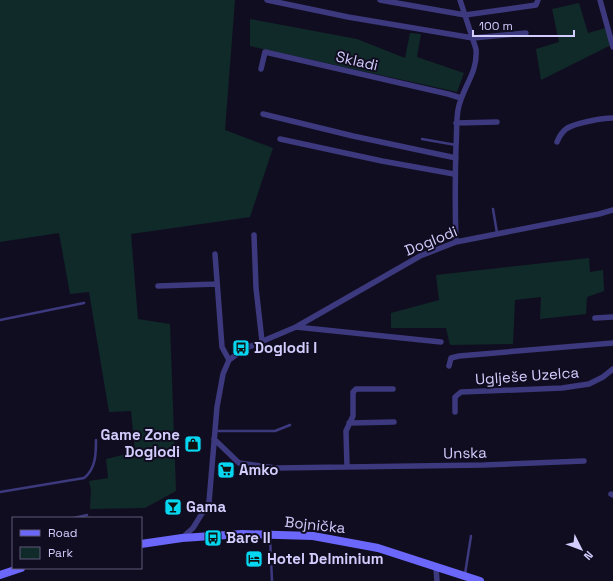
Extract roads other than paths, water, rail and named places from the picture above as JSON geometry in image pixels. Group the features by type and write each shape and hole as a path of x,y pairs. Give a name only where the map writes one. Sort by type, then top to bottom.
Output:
{"main road":[{"name":"Bojnička","path":"142,544 182,538 242,534 313,536 378,548 480,581"},
{"path":"0,575 18,569"}],"street":[{"path":"267,0 348,17 473,38 526,33"},
{"path":"380,0 465,15 536,5 538,0"},
{"path":"456,242 454,174 456,158 456,123 461,98 476,66 476,49 460,0"},
{"path":"600,0 613,47"},
{"name":"Skladi","path":"261,69 265,52 461,98"},
{"path":"263,114 353,136 456,158"},
{"path":"557,142 562,133 569,127 605,118 613,118"},
{"path":"456,123 497,122"},
{"path":"280,139 382,161 454,174"},
{"name":"Doglodi","path":"229,360 244,349 296,327 420,256 456,242 613,210"},
{"path":"254,235 256,288 262,341"},
{"path":"182,538 193,528 209,502 211,492 214,439 223,374 229,360 222,347 215,254"},
{"path":"158,286 217,284"},
{"path":"595,318 613,317"},
{"name":"Doglodi","path":"296,327 441,342"},
{"name":"Uglješe Uzelca","path":"450,366 452,358 459,356 613,343"},
{"name":"Uglješe Uzelca","path":"455,412 455,397 461,392 562,388 589,384 603,377 613,369"},
{"path":"347,468 346,431 353,413 354,390 393,388"},
{"path":"349,423 394,422"},
{"name":"Unska","path":"214,439 239,463 276,468 347,468 584,460"},
{"path":"436,568 437,581"}],"lane":[{"path":"422,139 456,145"},
{"path":"493,209 497,234"},
{"path":"0,320 84,303"},
{"path":"215,431 276,431 290,425"},
{"path":"0,492 84,478 88,476 95,460 96,440"},
{"path":"78,517 87,515"},
{"path":"270,534 272,581"},
{"path":"465,577 471,536"}],"place":[{"name":"Doglodi I","path":"241,348"},
{"name":"Game Zone Doglodi","path":"193,444"},
{"name":"Amko","path":"226,470"},
{"name":"Gama","path":"173,507"},
{"name":"Bare II","path":"213,538"},
{"name":"Hotel Delminium","path":"254,559"}]}
